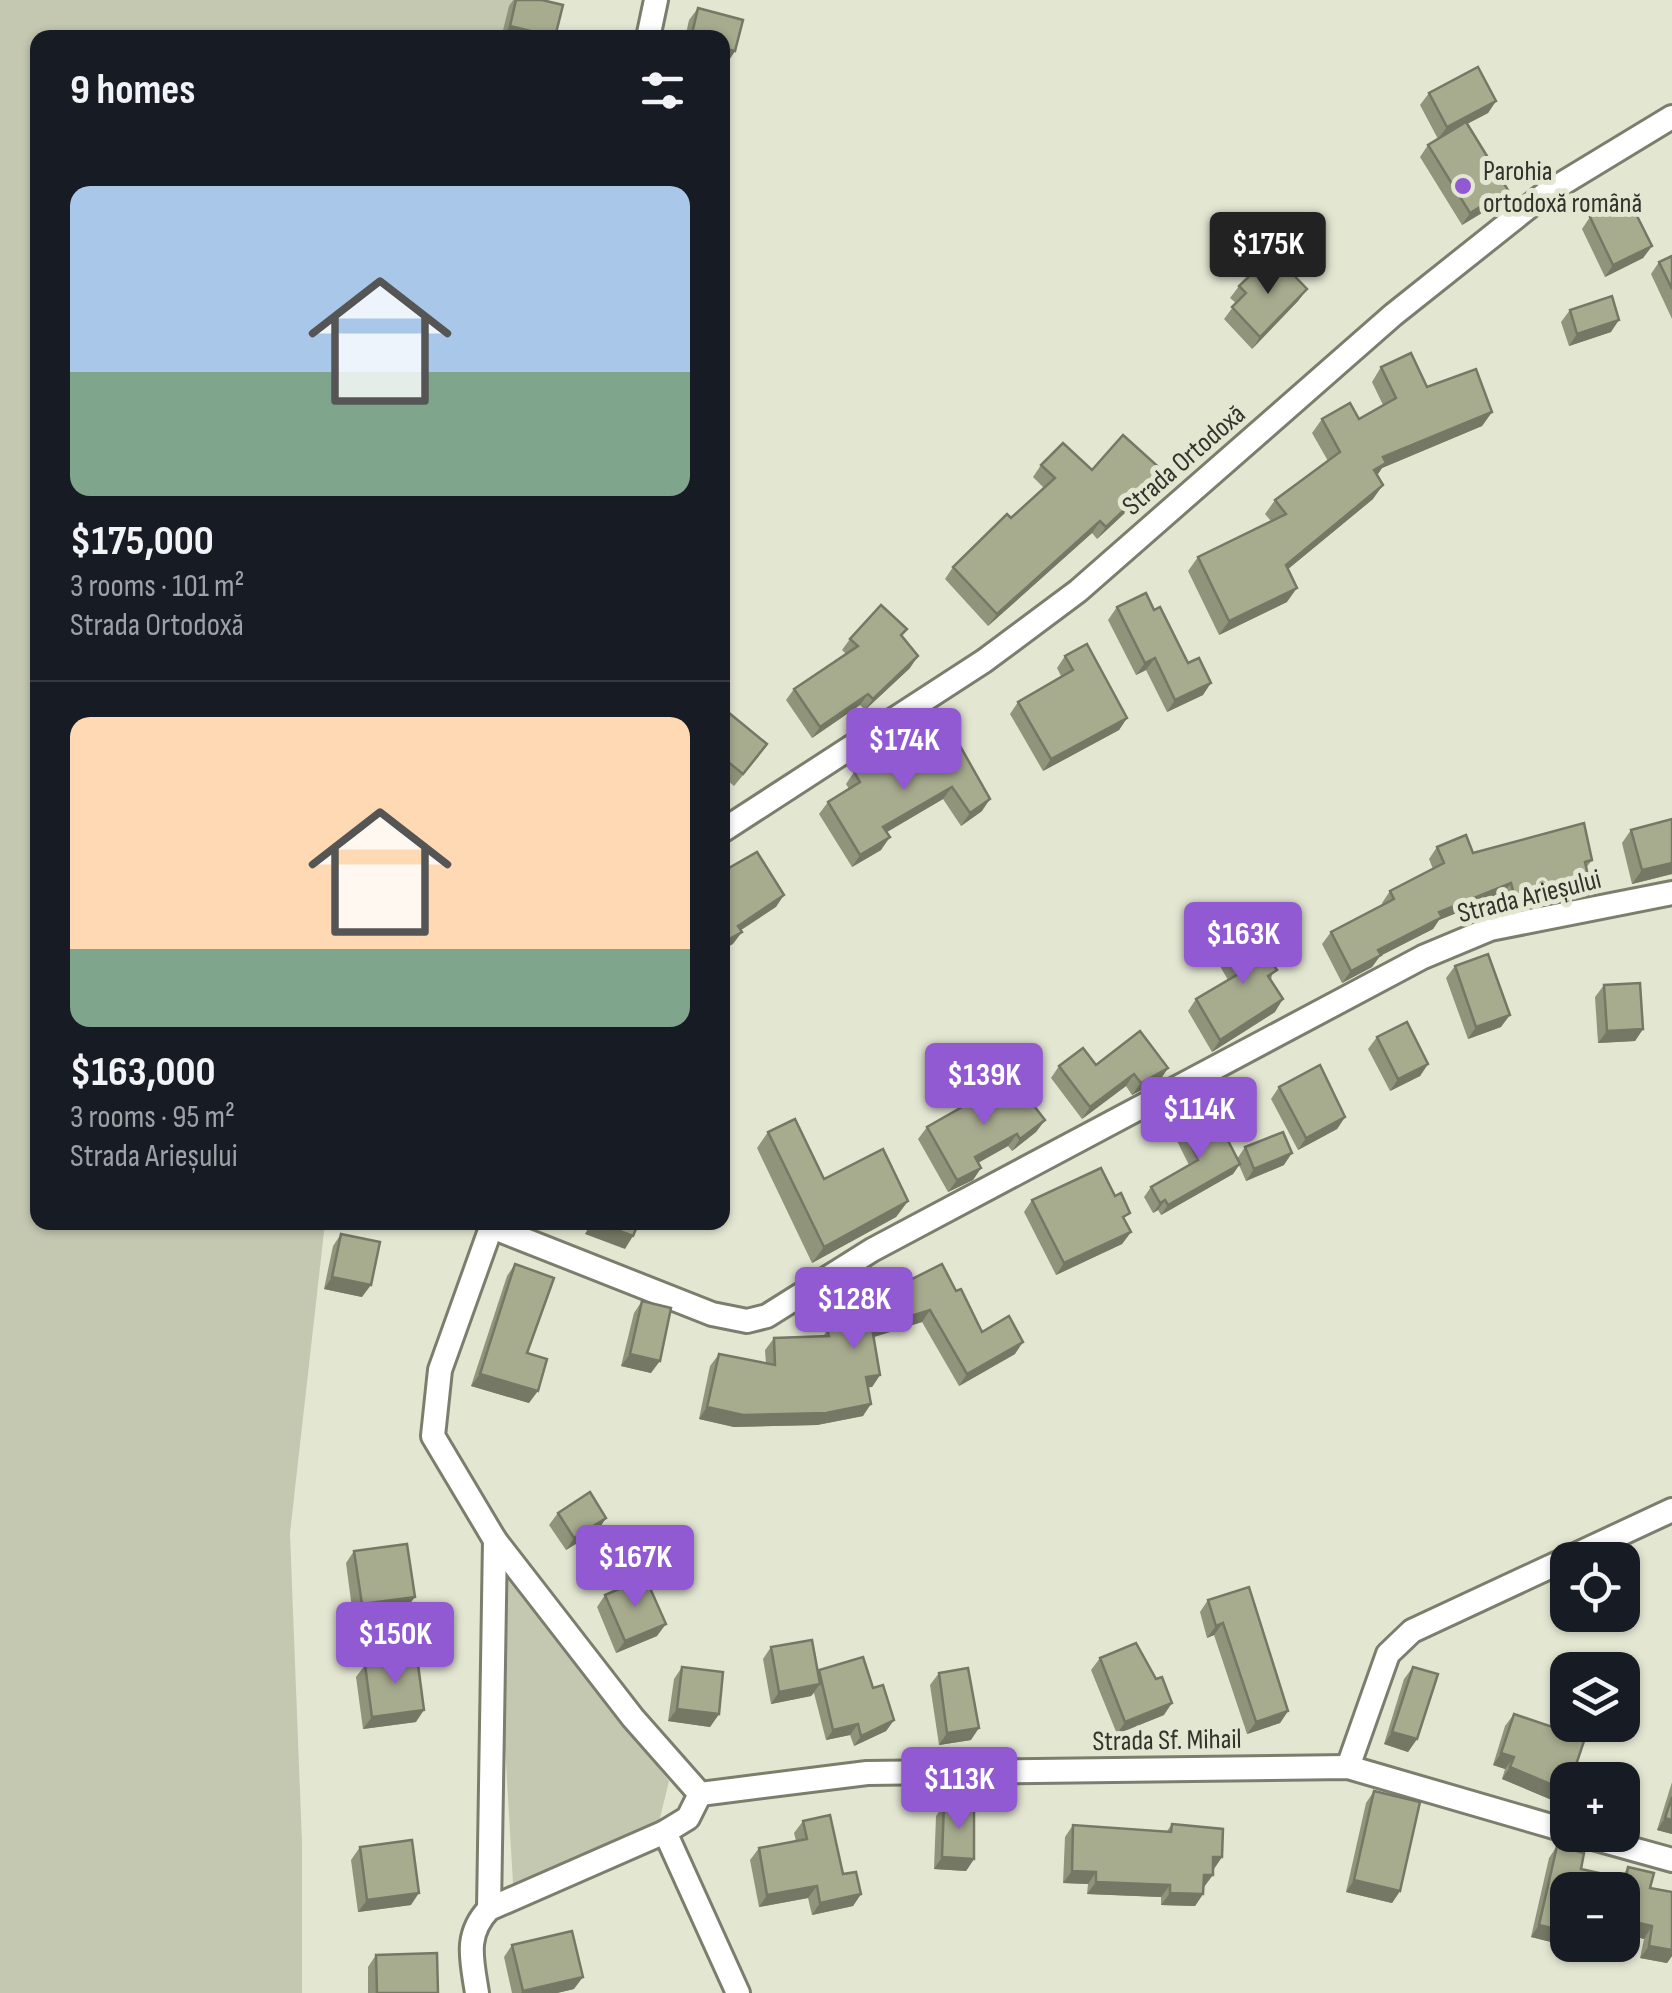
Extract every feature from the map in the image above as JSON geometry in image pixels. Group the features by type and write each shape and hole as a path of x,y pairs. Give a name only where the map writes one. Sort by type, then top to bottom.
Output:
{"street":[{"path":"650,30 656,0"},
{"name":"Strada Ortodoxă","path":"730,826 984,661 1078,591 1424,291 1545,194 1672,117"},
{"name":"Strada Arieșului","path":"507,1230 712,1314 746,1321 767,1316 872,1250 1423,957 1490,929 1672,893"},
{"path":"476,1993 470,1946 476,1922 490,1909 665,1832 688,1818 700,1794 633,1718 495,1540 432,1436 440,1370 490,1230"},
{"path":"1348,1767 1388,1654 1412,1630 1672,1510"},
{"path":"490,1909 495,1540"},
{"name":"Strada Sf. Mihail","path":"700,1794 867,1773 1348,1767 1550,1826"},
{"path":"665,1832 738,1993"},
{"path":"1640,1851 1672,1860"}],"green space":[{"path":"0,0 512,0 505,30 30,30 30,1230 324,1230 290,1533 302,1843 302,1993 0,1993"},
{"path":"506,1570 669,1781 659,1822 513,1884 505,1745"}],"building":[{"path":"516,0 563,5 557,30 510,26"},
{"path":"698,8 743,20 735,51 730,50 730,30 693,30"},
{"path":"1478,67 1496,101 1447,127 1429,93"},
{"name":"Parohia ortodoxă română","path":"1466,122 1508,190 1470,213 1428,145"},
{"path":"1628,198 1652,246 1613,265 1590,217"},
{"path":"1672,256 1672,289 1659,262"},
{"path":"1281,262 1307,289 1260,337 1232,307 1246,293 1239,286 1262,264 1270,272"},
{"path":"1612,296 1619,320 1577,334 1570,310"},
{"path":"1411,353 1427,387 1476,369 1492,412 1383,457 1386,463 1374,470 1383,485 1286,565 1297,588 1229,621 1198,557 1286,514 1275,500 1340,452 1322,419 1350,403 1359,419 1396,398 1381,367"},
{"path":"1123,435 1164,472 1106,527 1100,521 997,614 953,567 1007,514 1011,518 1055,478 1041,465 1063,443 1092,470"},
{"path":"1146,593 1154,610 1160,607 1188,663 1199,658 1211,683 1175,700 1155,658 1145,663 1117,607"},
{"path":"881,605 907,629 901,635 918,656 873,699 868,694 820,727 794,689 858,646 850,639"},
{"path":"1087,644 1127,718 1051,759 1018,702 1073,670 1065,656"},
{"path":"730,714 767,744 743,774 730,763"},
{"path":"955,737 990,799 970,813 952,787 883,827 890,837 860,855 828,802 860,782 854,772 884,754 898,777"},
{"path":"1672,819 1672,863 1642,870 1631,830"},
{"path":"1584,823 1592,860 1585,862 1589,880 1515,898 1511,883 1439,912 1442,917 1378,950 1381,955 1351,971 1331,932 1394,899 1390,891 1444,863 1437,847 1466,835 1473,853"},
{"path":"757,852 784,895 738,926 742,932 730,939 730,867"},
{"path":"1258,928 1278,959 1272,963 1277,970 1268,976 1283,999 1220,1040 1196,999 1240,973 1225,949"},
{"path":"1488,954 1510,1015 1476,1027 1455,966"},
{"path":"1640,983 1643,1029 1607,1031 1604,985"},
{"path":"1407,1022 1428,1064 1398,1079 1377,1037"},
{"path":"1140,1031 1168,1068 1141,1083 1134,1074 1090,1107 1059,1066 1083,1048 1096,1065"},
{"path":"1320,1065 1345,1117 1306,1138 1279,1087"},
{"path":"1013,1079 1045,1120 1020,1139 1017,1134 975,1157 981,1168 957,1180 927,1127 971,1102 975,1109"},
{"path":"1207,1117 1213,1128 1220,1125 1240,1164 1168,1205 1165,1200 1160,1203 1151,1187 1198,1160 1183,1129"},
{"path":"795,1119 824,1179 883,1149 908,1201 824,1247 768,1132"},
{"path":"1283,1132 1292,1153 1254,1169 1245,1147"},
{"path":"1101,1168 1115,1196 1121,1193 1130,1213 1123,1217 1131,1232 1064,1263 1032,1200"},
{"path":"341,1234 380,1242 371,1285 332,1277"},
{"path":"515,1264 554,1278 527,1353 547,1359 538,1391 480,1374"},
{"path":"942,1264 956,1291 961,1289 982,1332 1009,1316 1023,1342 967,1374 930,1310 872,1328 880,1375 866,1377 871,1404 826,1413 743,1415 707,1407 719,1354 775,1365 774,1338 829,1336 827,1330 866,1323 856,1289 899,1276 902,1284"},
{"path":"642,1301 671,1308 660,1361 630,1354"},
{"path":"590,1492 606,1518 574,1538 558,1513"},
{"path":"407,1544 415,1597 362,1604 354,1551"},
{"path":"640,1580 644,1590 650,1588 666,1624 625,1641 605,1595"},
{"path":"1249,1587 1288,1711 1256,1722 1223,1623 1216,1626 1208,1600"},
{"path":"812,1640 820,1684 779,1692 771,1647"},
{"path":"1136,1643 1156,1679 1162,1677 1172,1703 1125,1722 1100,1658"},
{"path":"417,1657 424,1710 372,1717 365,1665"},
{"path":"863,1657 873,1688 883,1685 894,1720 861,1736 858,1724 833,1730 819,1670"},
{"path":"682,1667 723,1672 719,1714 677,1709"},
{"path":"1413,1667 1438,1674 1417,1739 1392,1732"},
{"path":"968,1668 979,1728 947,1733 939,1673"},
{"path":"1514,1714 1550,1726 1550,1742 1584,1742 1577,1762 1550,1762 1550,1784 1510,1767 1514,1757 1501,1753"},
{"path":"1374,1791 1420,1802 1400,1891 1354,1880"},
{"path":"1672,1797 1672,1820 1665,1818"},
{"path":"944,1804 974,1805 974,1859 942,1857"},
{"path":"830,1815 843,1874 856,1872 861,1894 820,1903 817,1886 767,1895 759,1848 807,1839 803,1821"},
{"path":"1172,1824 1223,1829 1222,1857 1213,1857 1213,1875 1204,1875 1203,1894 1170,1893 1170,1885 1096,1882 1096,1872 1072,1871 1073,1825 1171,1832"},
{"path":"412,1840 419,1893 367,1900 360,1847"},
{"path":"1556,1852 1580,1852 1584,1853 1581,1869 1594,1872 1551,1872"},
{"path":"1628,1867 1654,1873 1650,1888 1672,1892 1672,1950 1649,1946 1652,1926 1640,1923 1640,1872 1627,1872"},
{"path":"1550,1877 1550,1928 1539,1925"},
{"path":"572,1931 583,1977 523,1991 512,1945"},
{"path":"437,1953 438,1993 377,1993 376,1955"}],"place":[{"name":"Parohia ortodoxă română","path":"1463,186"}]}
